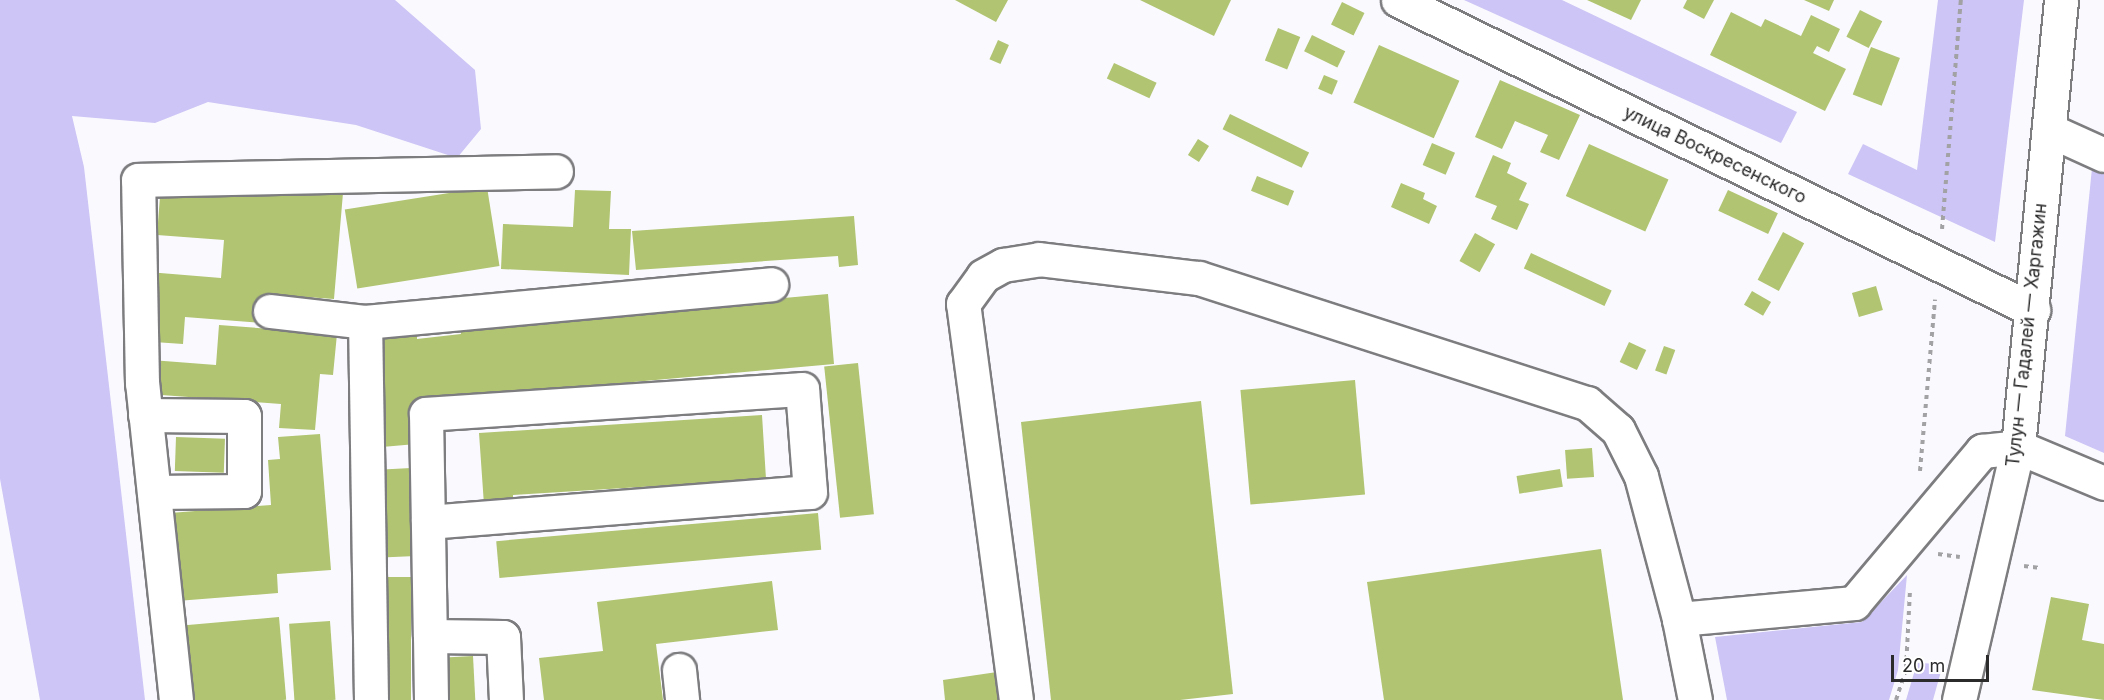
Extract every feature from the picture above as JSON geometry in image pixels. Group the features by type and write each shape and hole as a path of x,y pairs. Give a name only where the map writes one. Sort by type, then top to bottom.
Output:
{"street":[{"name":"улица Воскресенского","path":"1398,0 2032,310"},
{"name":"Тулун — Гадалей — Харгажин","path":"1959,700 2018,447 2061,0"},
{"path":"2049,130 2104,155"},
{"path":"176,700 145,415 138,180 556,171"},
{"path":"1016,700 963,304 982,276 1003,265 1039,259 1198,278 1587,403 1618,430 1641,476 1679,619 1695,700"},
{"path":"270,311 365,322 771,284"},
{"path":"365,322 371,700"},
{"path":"428,522 810,492 802,388 426,414 431,700"},
{"path":"145,415 244,416 244,491 153,492"},
{"path":"1679,619 1854,603 1982,451 2018,447 2104,483"},
{"path":"430,636 503,637 506,700"}],"path":[{"path":"1919,475 1961,0"},
{"path":"1896,700 1906,669 1911,587"}],"shaded area":[{"path":"0,0 395,0 475,70 481,129 457,158 356,125 208,102 155,123 72,116 84,167 145,700 40,700 0,479"},
{"path":"1464,0 1562,0 1797,112 1781,143"},
{"path":"1938,0 2024,0 1995,242 1848,174 1863,144 1917,170"},
{"path":"2092,168 2104,173 2104,453 2065,436"},
{"path":"1907,575 1898,670 1889,700 1727,700 1715,637 1862,622"},
{"path":"1917,663 1943,664 1933,700 1906,700"}],"building":[{"path":"955,0 1008,0 996,22"},
{"path":"1140,0 1231,0 1214,36"},
{"path":"1587,0 1641,0 1631,20"},
{"path":"1687,0 1714,0 1704,19 1683,8"},
{"path":"1804,0 1834,0 1829,11"},
{"path":"1342,2 1364,13 1354,35 1331,24"},
{"path":"1860,10 1882,21 1869,48 1846,37"},
{"path":"1731,12 1761,27 1765,19 1801,36 1811,15 1840,29 1829,52 1817,46 1813,53 1846,69 1825,111 1710,55"},
{"path":"1278,28 1300,37 1287,69 1265,60"},
{"path":"1312,35 1345,51 1337,67 1304,51"},
{"path":"998,40 1009,45 1000,64 989,59"},
{"path":"1379,45 1459,81 1434,138 1353,103"},
{"path":"1871,47 1900,58 1882,106 1853,95"},
{"path":"1114,63 1157,83 1149,98 1107,78"},
{"path":"1324,75 1338,81 1332,95 1318,89"},
{"path":"1500,80 1580,115 1559,160 1540,152 1548,135 1515,121 1502,149 1475,137"},
{"path":"1230,114 1309,153 1302,168 1223,129"},
{"path":"1198,139 1209,146 1199,162 1188,155"},
{"path":"1432,143 1455,153 1446,175 1423,165"},
{"path":"1589,144 1668,179 1645,231 1566,196"},
{"path":"1493,155 1511,163 1507,173 1527,183 1519,200 1529,204 1517,230 1491,219 1497,206 1475,197"},
{"path":"1257,176 1294,191 1288,206 1251,191"},
{"path":"1401,183 1425,193 1423,199 1437,206 1429,224 1391,207"},
{"path":"161,184 343,193 334,299 265,294 263,323 185,317 183,344 154,342 148,272 221,278 224,240 157,235"},
{"path":"487,187 500,266 357,289 345,210"},
{"path":"575,190 611,191 609,229 631,229 629,275 501,269 503,224 573,227"},
{"path":"1728,190 1778,213 1768,234 1718,211"},
{"path":"854,216 858,265 839,267 838,256 636,270 632,231"},
{"path":"1783,232 1804,243 1779,291 1758,280"},
{"path":"1475,233 1495,244 1480,272 1459,261"},
{"path":"1531,253 1612,291 1604,306 1524,268"},
{"path":"1876,286 1883,310 1859,317 1852,293"},
{"path":"1752,291 1771,302 1763,316 1744,305"},
{"path":"828,294 834,364 412,402 416,444 382,447 372,337 417,333 417,339 461,334 460,328"},
{"path":"219,325 337,334 333,375 320,374 315,430 279,428 281,404 148,394 151,360 216,365"},
{"path":"1629,342 1646,350 1637,370 1620,362"},
{"path":"1664,346 1675,350 1666,375 1655,370"},
{"path":"858,363 874,514 840,518 824,367"},
{"path":"1355,380 1365,495 1250,505 1240,390"},
{"path":"1201,401 1233,694 1180,700 1051,700 1021,422"},
{"path":"762,415 766,479 513,495 513,503 484,505 479,433"},
{"path":"320,434 331,570 277,574 278,593 177,601 170,513 271,505 268,460 280,459 278,437"},
{"path":"176,437 225,439 224,473 175,471"},
{"path":"1592,448 1594,477 1567,479 1565,450"},
{"path":"411,468 416,556 388,557 383,469"},
{"path":"1560,469 1563,487 1519,494 1517,476"},
{"path":"818,513 821,550 499,578 496,541"},
{"path":"1601,549 1623,700 1384,700 1367,582"},
{"path":"384,577 411,577 411,700 384,700"},
{"path":"772,581 778,630 656,644 663,700 544,700 539,658 603,651 597,602"},
{"path":"2051,597 2089,604 2082,640 2104,644 2104,700 2032,690"},
{"path":"279,617 286,700 186,700 179,626"},
{"path":"330,621 336,700 294,700 289,624"},
{"path":"473,656 475,700 442,700 440,658"},
{"path":"997,672 1001,700 945,700 943,680"}]}
